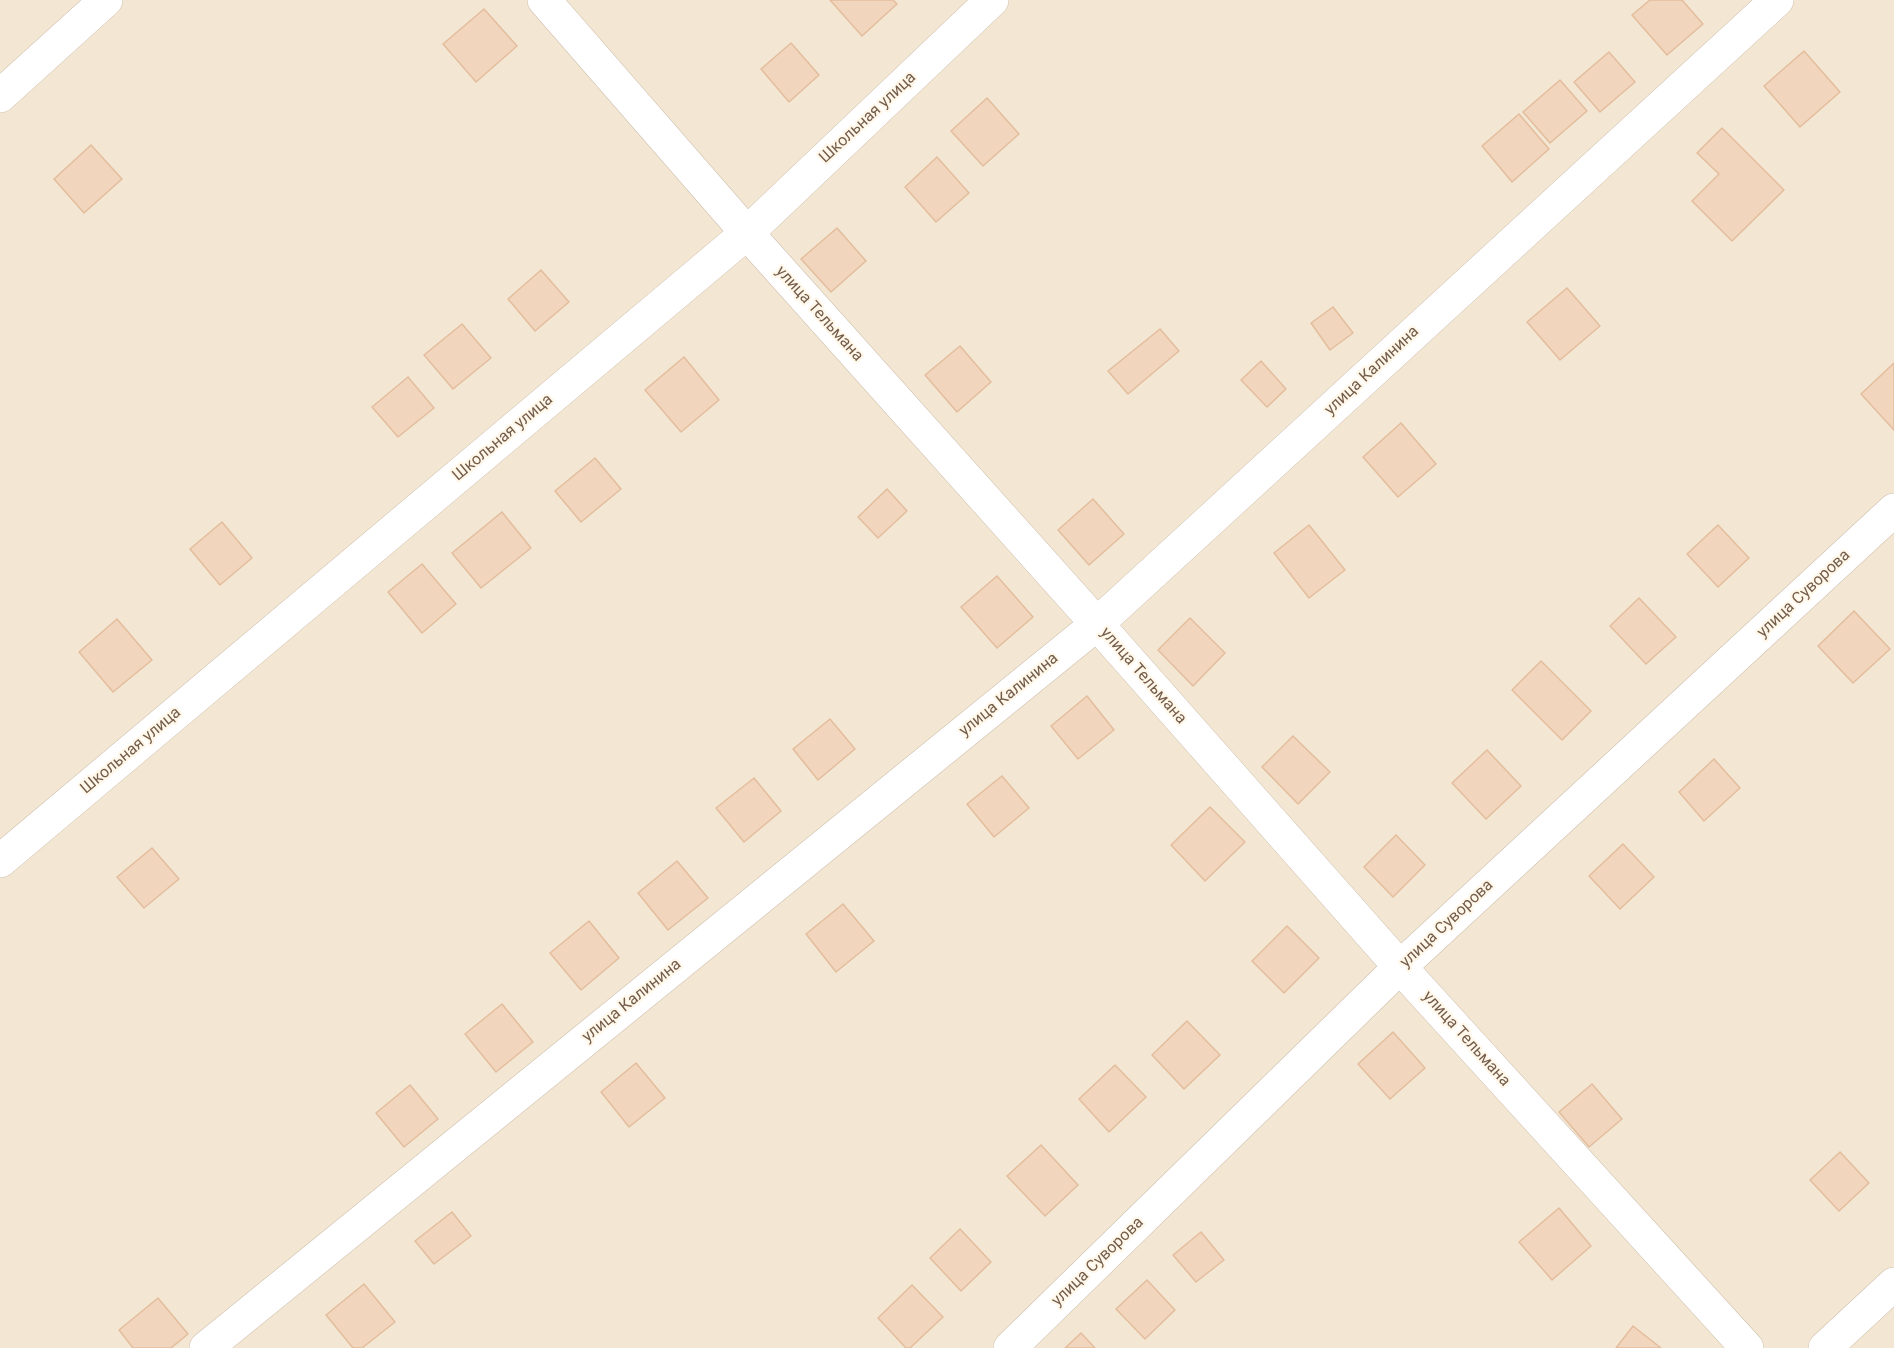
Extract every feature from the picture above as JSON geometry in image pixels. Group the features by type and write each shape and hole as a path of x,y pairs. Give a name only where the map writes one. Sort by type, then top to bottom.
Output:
{"street":[{"path":"0,96 106,0"},
{"name":"улица Тельмана","path":"544,0 1400,967 1747,1348"},
{"name":"Школьная улица","path":"0,861 747,232 992,0"},
{"name":"улица Калинина","path":"206,1348 1097,624 1777,0"},
{"name":"улица Суворова","path":"1010,1348 1400,967 1894,510"},
{"path":"1826,1348 1894,1284"}],"shaded area":[{"path":"0,0 1894,0 1894,1348 0,1348"}],"building":[{"path":"830,0 893,0 897,4 862,36"},
{"path":"1650,0 1682,0 1703,24 1667,55 1632,15"},
{"path":"484,9 517,46 476,82 443,44"},
{"path":"791,43 819,75 789,102 761,69"},
{"path":"1804,51 1840,92 1800,127 1764,86"},
{"path":"1609,52 1635,82 1600,112 1574,82"},
{"path":"1560,80 1587,111 1550,143 1523,112"},
{"path":"987,98 1019,134 983,166 951,131"},
{"path":"1519,114 1549,149 1512,182 1482,146"},
{"path":"1722,128 1784,190 1732,241 1692,201 1719,174 1697,153"},
{"path":"91,145 122,179 84,213 54,179"},
{"path":"937,157 969,193 936,222 905,187"},
{"path":"837,228 866,261 831,292 801,259"},
{"path":"541,270 569,302 535,331 508,299"},
{"path":"1567,288 1600,326 1560,360 1527,322"},
{"path":"1333,307 1353,333 1330,350 1311,323"},
{"path":"462,324 491,358 453,389 424,355"},
{"path":"1160,329 1179,351 1128,394 1108,371"},
{"path":"960,346 991,382 957,412 925,375"},
{"path":"684,357 719,400 681,432 645,390"},
{"path":"1261,361 1286,389 1267,407 1241,380"},
{"path":"1894,363 1894,430 1861,394"},
{"path":"408,377 434,408 398,437 372,407"},
{"path":"1401,423 1436,464 1398,497 1363,457"},
{"path":"595,458 621,489 581,522 555,491"},
{"path":"887,489 907,511 878,538 858,517"},
{"path":"1093,499 1124,534 1089,565 1058,530"},
{"path":"502,512 531,548 481,588 452,553"},
{"path":"222,522 252,558 220,585 190,549"},
{"path":"1309,525 1345,570 1309,598 1274,553"},
{"path":"1718,525 1749,558 1718,587 1687,554"},
{"path":"422,564 456,604 422,633 388,592"},
{"path":"997,576 1033,617 997,648 961,607"},
{"path":"1639,598 1676,637 1646,664 1610,626"},
{"path":"1854,611 1890,649 1853,683 1818,646"},
{"path":"1190,618 1225,653 1193,686 1158,650"},
{"path":"117,619 152,660 113,692 79,652"},
{"path":"1541,661 1591,711 1562,740 1512,690"},
{"path":"1087,696 1114,730 1078,759 1051,726"},
{"path":"830,719 855,749 818,780 793,749"},
{"path":"1293,736 1330,772 1298,804 1262,767"},
{"path":"1487,750 1521,786 1486,819 1452,783"},
{"path":"1714,759 1740,788 1704,821 1679,792"},
{"path":"1002,776 1029,808 994,837 967,804"},
{"path":"754,778 781,811 744,842 716,808"},
{"path":"1210,807 1245,842 1205,881 1171,845"},
{"path":"1396,835 1425,865 1393,897 1364,867"},
{"path":"1623,844 1654,877 1620,909 1589,876"},
{"path":"152,848 179,879 144,908 117,877"},
{"path":"677,861 708,898 668,930 638,893"},
{"path":"843,904 874,941 836,972 806,934"},
{"path":"589,921 619,958 581,990 550,953"},
{"path":"1287,926 1319,958 1284,993 1252,961"},
{"path":"502,1004 533,1042 496,1072 465,1034"},
{"path":"1187,1021 1220,1055 1184,1089 1152,1055"},
{"path":"1393,1032 1425,1068 1390,1099 1358,1064"},
{"path":"636,1063 665,1098 629,1127 601,1092"},
{"path":"1115,1065 1146,1097 1109,1132 1079,1099"},
{"path":"1592,1084 1622,1119 1589,1147 1559,1112"},
{"path":"410,1085 438,1119 404,1147 376,1113"},
{"path":"1041,1145 1078,1185 1045,1216 1007,1176"},
{"path":"1840,1152 1869,1183 1839,1211 1810,1180"},
{"path":"1559,1208 1591,1246 1552,1280 1519,1242"},
{"path":"452,1212 471,1236 434,1264 415,1241"},
{"path":"960,1229 991,1262 961,1291 930,1258"},
{"path":"1201,1232 1224,1260 1196,1282 1173,1255"},
{"path":"1147,1280 1175,1310 1145,1339 1116,1309"},
{"path":"364,1284 395,1322 362,1348 353,1348 326,1315"},
{"path":"912,1285 943,1317 910,1348 906,1348 878,1318"},
{"path":"158,1298 188,1334 171,1348 133,1348 119,1330"},
{"path":"1633,1326 1661,1348 1616,1348"},
{"path":"1081,1333 1095,1348 1065,1348"}]}
